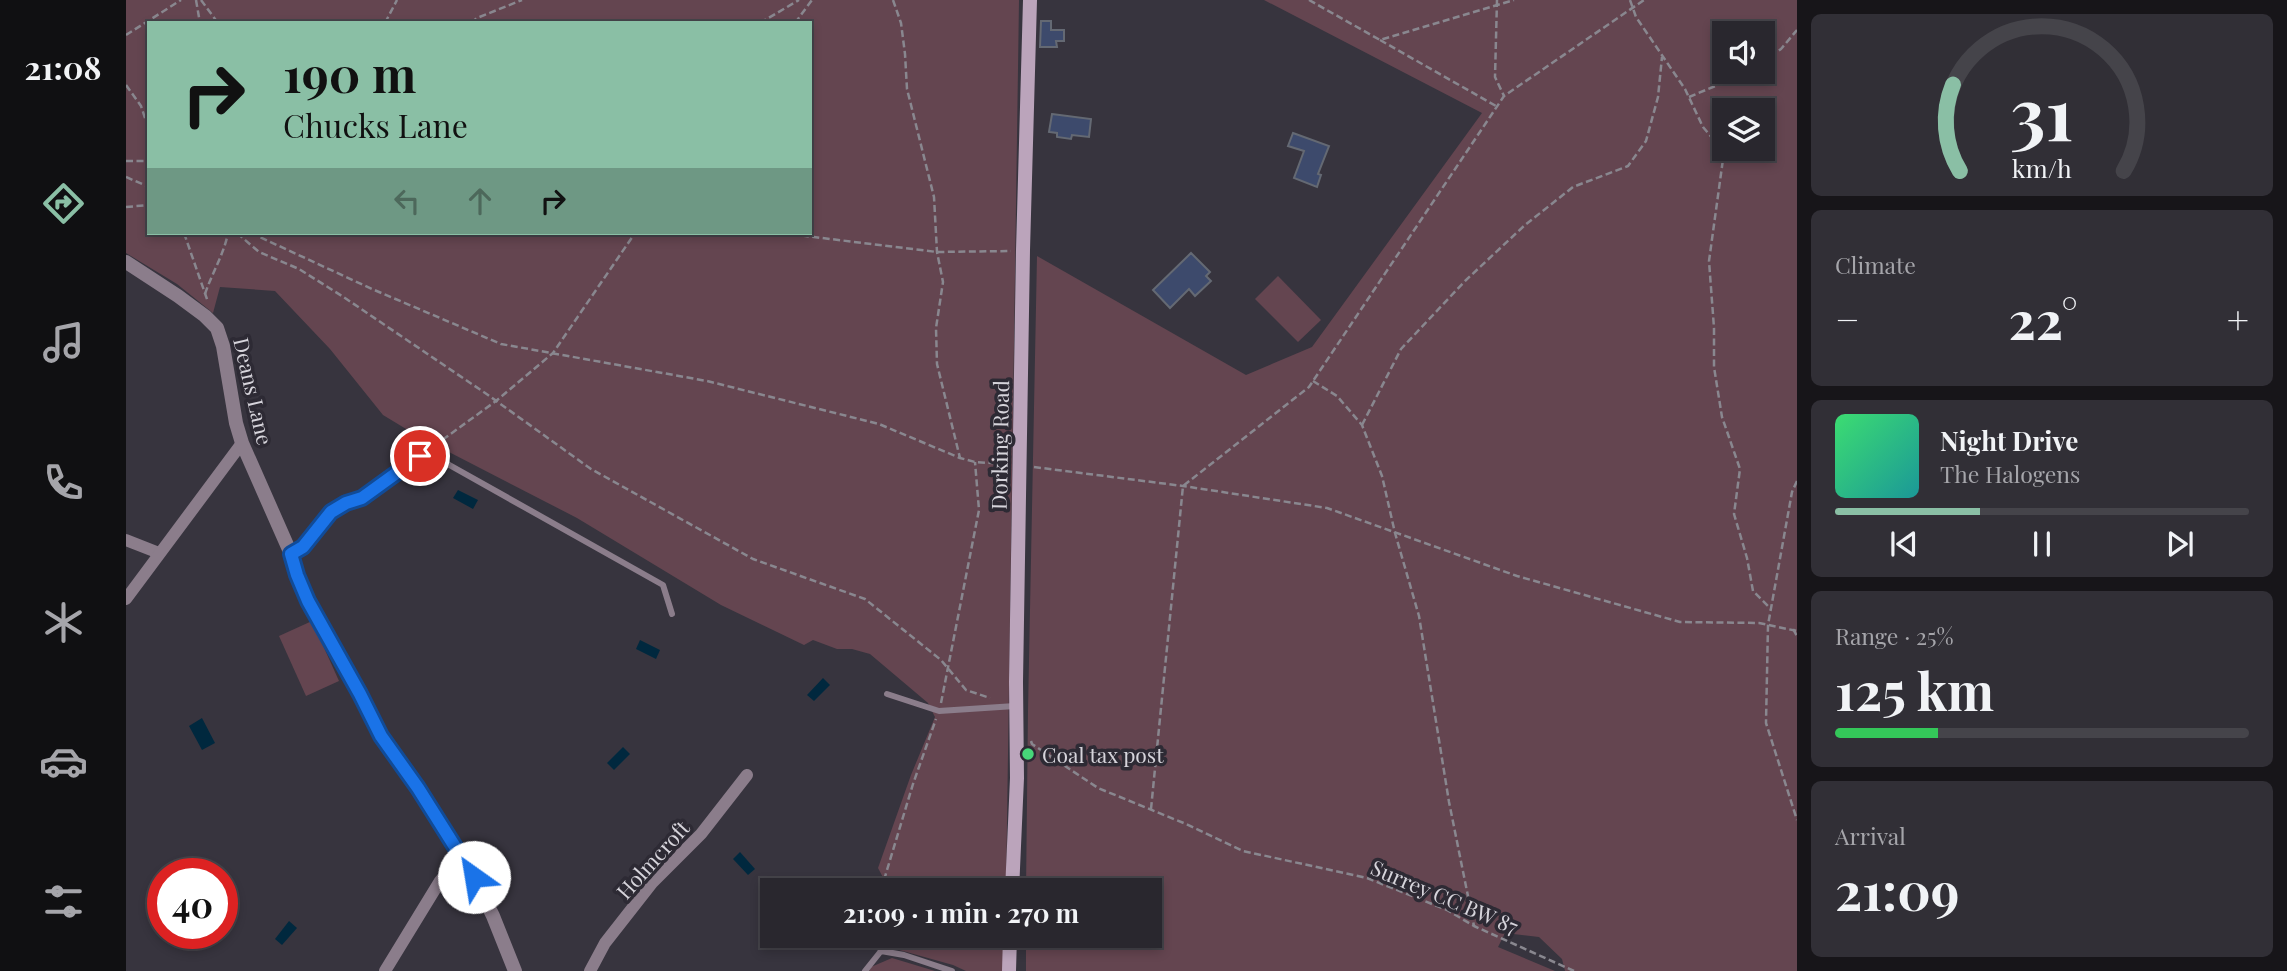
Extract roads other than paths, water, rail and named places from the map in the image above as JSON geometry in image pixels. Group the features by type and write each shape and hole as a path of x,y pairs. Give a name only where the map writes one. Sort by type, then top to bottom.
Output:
{"main road":[{"name":"Dorking Road","path":"1013,878 1017,778 1023,250 1030,0"},
{"path":"1009,971 1010,948"}],"street":[{"name":"Deans Lane","path":"126,262 160,283 214,324 223,345 242,443 291,554 308,601 381,736 418,788 461,857 493,916 515,971"},
{"path":"126,599 242,443"},
{"path":"126,540 159,553"},
{"name":"Holmcroft","path":"590,971 605,943 652,883 701,834 747,775"},
{"path":"385,971 440,881 461,857"}],"lane":[{"path":"291,554 303,547 331,512 362,498 425,453 663,585 672,614"},
{"path":"887,694 939,711 1017,706"},
{"path":"865,971 881,951"},
{"path":"881,951 904,955 952,971"}],"water":[{"path":"458,490 478,500 473,509 453,498"},
{"path":"640,640 660,650 656,659 636,649"},
{"path":"823,678 830,685 814,701 807,695"},
{"path":"202,718 215,743 202,750 189,726"},
{"path":"623,747 630,754 614,770 607,763"},
{"path":"740,852 755,869 748,875 733,859"},
{"path":"289,921 297,928 282,945 275,939"}],"place":[{"name":"Coal tax post","path":"1028,754"}]}
